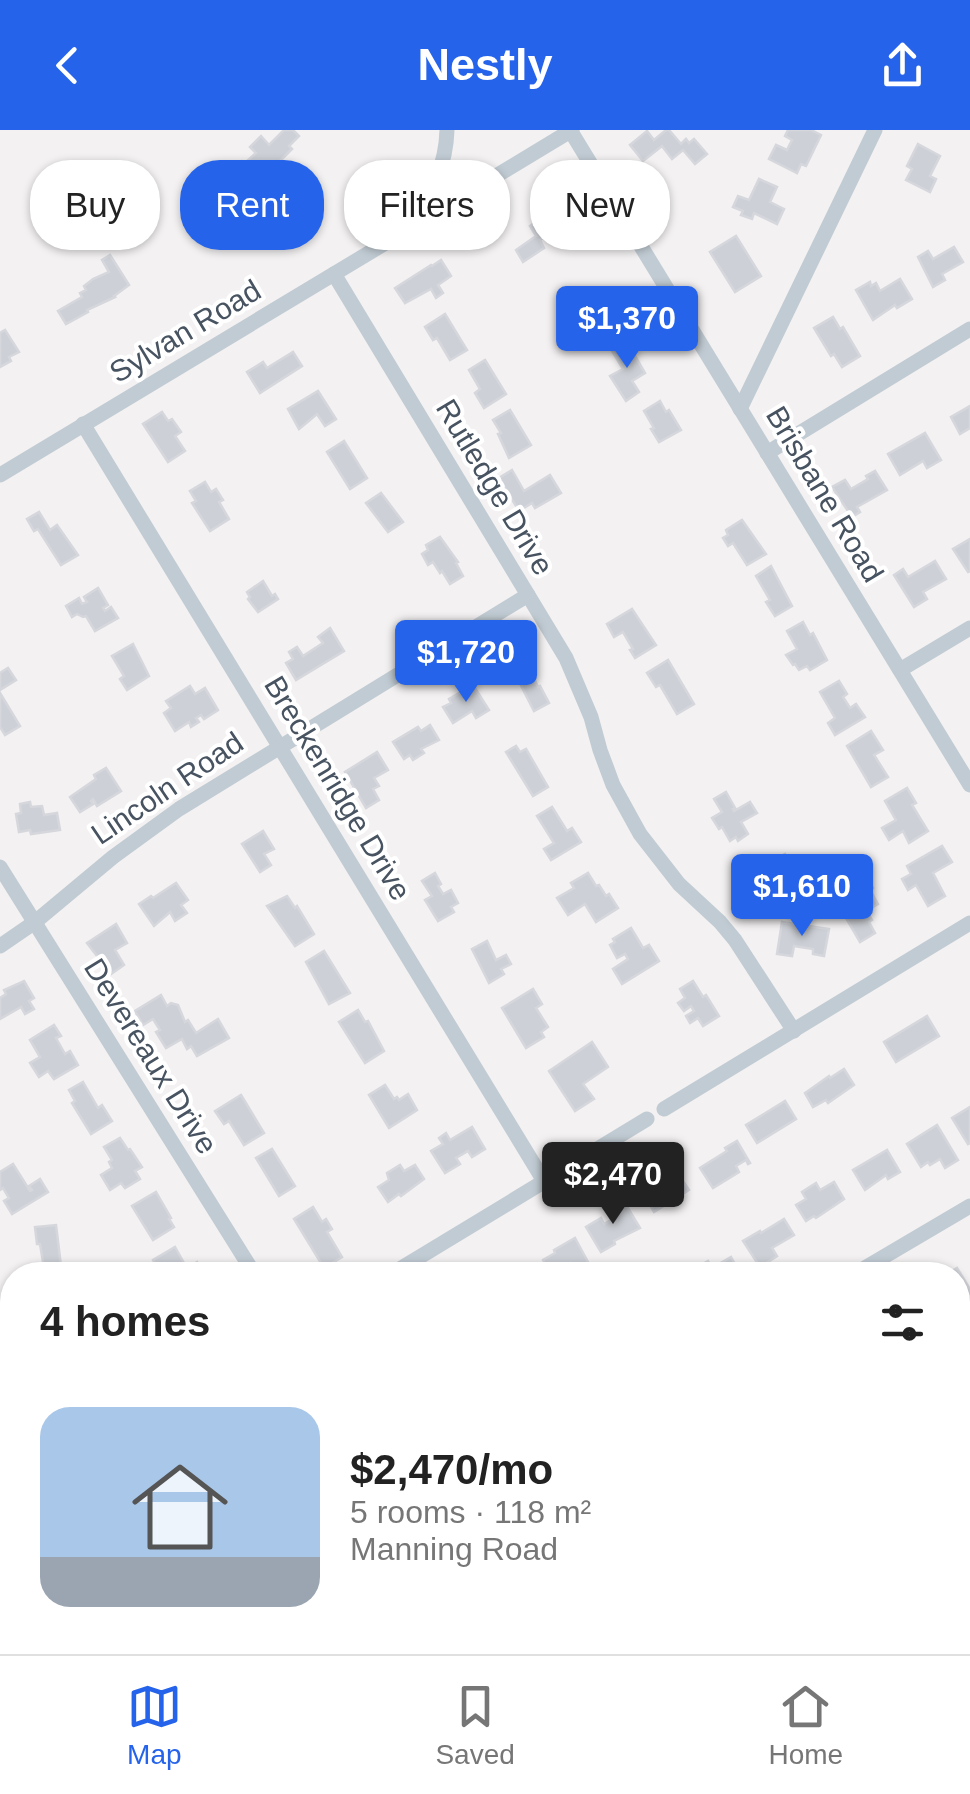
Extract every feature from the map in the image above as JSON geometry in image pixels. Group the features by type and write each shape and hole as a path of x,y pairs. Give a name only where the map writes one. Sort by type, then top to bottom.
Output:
{"street":[{"path":"443,160 447,130"},
{"name":"Sylvan Road","path":"510,167 571,130"},
{"name":"Brisbane Road","path":"571,130 970,785"},
{"path":"740,408 874,130"},
{"name":"Sylvan Road","path":"0,474 374,250"},
{"name":"Rutledge Drive","path":"334,274 562,652 577,681 613,784 640,834 679,884 735,940 794,1031"},
{"path":"768,453 970,329"},
{"name":"Breckenridge Drive","path":"83,424 544,1181"},
{"name":"Lincoln Road","path":"0,946 143,834 528,595"},
{"path":"900,670 970,628"},
{"name":"Devereaux Drive","path":"0,867 247,1262"},
{"path":"664,1109 970,922"},
{"path":"411,1262 647,1120"},
{"path":"875,1262 970,1206"}],"building":[{"path":"284,130 293,130 299,136 281,160 248,160 256,153 250,147 261,136 269,145"},
{"path":"669,130 681,144 694,139 707,154 695,164 683,150 672,159 662,146 642,160 630,145 647,131 654,140"},
{"path":"788,130 811,130 821,135 806,166 801,164 797,173 769,159 776,145 787,150 792,140 785,136"},
{"path":"918,144 940,156 930,176 936,179 930,192 906,180 912,169 907,166"},
{"path":"759,179 777,187 770,202 784,209 777,224 754,213 752,219 741,215 743,211 733,207 738,196 749,200"},
{"path":"736,236 761,276 735,292 710,252"},
{"path":"530,240 530,250 541,250 523,262 516,250"},
{"path":"954,247 963,262 942,274 945,280 933,287 918,257 928,251 933,259"},
{"path":"110,255 129,285 66,324 58,311 82,297 84,286 93,279 109,272 102,260"},
{"path":"441,260 451,276 438,285 443,293 436,298 431,289 405,303 395,288"},
{"path":"900,279 912,299 873,320 856,290 870,282 871,286 876,283 880,291"},
{"path":"445,314 467,350 450,360 425,327"},
{"path":"833,317 860,356 842,367 814,328"},
{"path":"5,330 19,352 0,367 0,333"},
{"path":"627,342 645,373 632,381 639,392 626,401 610,376 623,369 612,351"},
{"path":"293,352 302,366 260,393 247,372 263,362 267,368"},
{"path":"485,360 506,394 484,408 475,393 480,389 469,370"},
{"path":"318,391 336,419 325,426 317,414 299,429 288,409"},
{"path":"660,401 681,430 659,442 644,411"},
{"path":"970,406 970,428 960,434 951,417"},
{"path":"510,410 531,445 509,458 493,420"},
{"path":"162,412 181,432 175,436 185,451 168,462 143,424"},
{"path":"925,433 941,460 927,468 923,461 900,475 888,454"},
{"path":"344,441 367,478 350,489 327,452"},
{"path":"512,470 524,491 550,475 561,493 535,508 532,503 519,511 499,478"},
{"path":"875,471 887,490 857,507 860,512 852,517 832,487 845,480 851,489"},
{"path":"205,482 211,492 216,489 229,519 210,531 192,503 196,501 190,491"},
{"path":"381,493 403,522 388,532 366,503"},
{"path":"39,512 50,530 57,525 78,555 61,565 27,519"},
{"path":"742,520 766,554 747,565 733,543 728,546 723,538 728,535 726,530"},
{"path":"440,537 463,576 450,584 433,562 428,565 422,554 428,550 426,545"},
{"path":"970,539 970,571 968,572 953,549"},
{"path":"935,561 946,579 923,592 927,599 914,607 894,575 903,569 908,577"},
{"path":"771,566 792,606 775,616 756,576"},
{"path":"263,581 278,599 258,612 247,592"},
{"path":"98,588 108,605 103,608 105,611 111,607 118,618 95,631 86,616 72,617 66,606 79,598 82,604 87,602 84,597"},
{"path":"632,609 656,645 635,658 623,632 614,637 607,624"},
{"path":"803,622 827,660 810,670 807,666 799,670 786,655 797,649 787,631"},
{"path":"330,628 344,651 296,680 286,663 293,659 289,652 297,647 303,656 323,643 318,637"},
{"path":"133,644 149,676 127,690 112,656"},
{"path":"524,657 549,703 534,711 511,666"},
{"path":"668,660 694,704 677,714 660,685 656,687 647,673"},
{"path":"8,668 16,680 0,690 0,673"},
{"path":"839,681 850,708 856,704 865,717 835,735 828,723 835,718 820,692"},
{"path":"473,685 489,710 476,718 472,711 453,723 443,707"},
{"path":"190,686 195,694 205,688 218,710 204,719 201,715 196,718 199,722 191,727 189,722 175,731 164,713 171,708 166,701"},
{"path":"0,693 20,726 5,735 0,727"},
{"path":"430,725 439,740 421,749 424,753 413,760 410,755 404,759 393,742 418,727 421,731"},
{"path":"871,731 883,750 874,755 888,777 871,787 847,746"},
{"path":"516,746 520,752 526,749 548,787 533,796 506,752"},
{"path":"377,752 388,770 374,778 379,786 373,789 379,800 366,808 345,772"},
{"path":"106,768 121,791 97,806 93,799 93,804 80,812 70,797"},
{"path":"907,788 928,831 909,843 903,831 889,840 882,828 896,820 885,801"},
{"path":"726,792 734,811 750,802 757,813 741,822 748,834 738,841 736,837 730,841 712,818 722,812 714,799"},
{"path":"30,802 31,807 42,806 44,815 57,813 60,830 19,832 16,814 21,813 20,804"},
{"path":"552,807 567,831 572,828 581,842 551,860 544,849 554,843 537,816"},
{"path":"263,831 274,849 264,854 271,865 260,872 242,844"},
{"path":"942,846 952,862 933,873 945,896 928,906 916,885 908,890 902,879 911,874 907,866"},
{"path":"785,854 800,880 772,899 764,885 772,880 764,866"},
{"path":"435,873 443,894 451,890 458,903 451,907 454,912 438,921 425,900 432,896 422,881"},
{"path":"588,873 618,908 596,922 585,904 568,915 557,898"},
{"path":"867,879 878,904 866,911 875,933 860,942 839,906 846,902 843,897 850,889"},
{"path":"176,883 188,900 181,905 187,913 175,921 170,912 154,926 139,904"},
{"path":"287,896 314,934 295,946 267,906"},
{"path":"782,922 829,929 824,956 813,954 813,949 794,946 792,956 777,954"},
{"path":"116,924 127,943 115,950 124,965 111,974 87,943"},
{"path":"631,928 643,948 649,945 659,961 622,984 613,969 628,959 625,954 617,958 610,945"},
{"path":"487,941 496,960 506,955 511,964 489,983 472,949"},
{"path":"324,951 350,993 329,1004 306,962"},
{"path":"24,981 34,998 29,1001 34,1009 25,1014 21,1007 0,1019 4,990"},
{"path":"693,981 719,1016 703,1026 698,1018 690,1023 686,1016 694,1011 691,1006 684,1011 678,1003 685,998 680,989"},
{"path":"533,989 542,1004 536,1008 548,1027 541,1032 544,1037 526,1048 502,1008"},
{"path":"161,995 167,1006 178,1005 185,1022 188,1020 196,1033 218,1019 229,1038 197,1056 182,1039 166,1048 153,1019 143,1025 135,1011"},
{"path":"358,1010 384,1051 365,1063 339,1022"},
{"path":"927,1016 939,1036 896,1062 884,1042"},
{"path":"54,1025 65,1054 70,1051 78,1065 54,1079 48,1071 39,1077 30,1063 40,1057 30,1040"},
{"path":"592,1042 608,1067 583,1084 594,1099 575,1111 549,1071"},
{"path":"844,1069 854,1085 828,1103 826,1100 813,1107 805,1093"},
{"path":"83,1082 98,1108 102,1105 112,1121 91,1134 72,1103 75,1101 69,1090"},
{"path":"385,1085 394,1099 408,1094 417,1110 389,1128 369,1095"},
{"path":"241,1095 264,1133 244,1145 229,1121 224,1124 215,1111"},
{"path":"785,1101 796,1119 757,1143 746,1125"},
{"path":"970,1107 970,1143 968,1144 952,1118"},
{"path":"937,1125 958,1160 945,1168 940,1159 921,1167 907,1144"},
{"path":"472,1127 485,1149 472,1157 468,1151 456,1158 460,1164 445,1173 431,1151 443,1144 439,1138 446,1133 450,1140"},
{"path":"120,1138 142,1167 135,1171 140,1179 125,1188 121,1183 110,1190 101,1175 112,1168 104,1147"},
{"path":"737,1141 750,1163 746,1160 736,1166 739,1172 713,1188 700,1168"},
{"path":"272,1149 295,1186 279,1196 256,1158"},
{"path":"887,1150 900,1172 888,1179 886,1175 865,1190 853,1170"},
{"path":"13,1164 30,1191 29,1186 40,1179 48,1192 12,1214 4,1201 9,1198 3,1188 0,1190 0,1172"},
{"path":"400,1165 404,1171 415,1165 424,1179 388,1202 378,1187 389,1180 387,1173"},
{"path":"678,1174 689,1190 654,1212 642,1191"},
{"path":"834,1182 844,1199 806,1221 796,1205 806,1199 802,1192 816,1183 820,1190"},
{"path":"156,1192 174,1227 153,1240 132,1206"},
{"path":"623,1200 640,1228 601,1252 586,1227 601,1218 604,1224 611,1220 606,1211"},
{"path":"313,1207 332,1229 327,1232 342,1257 334,1262 320,1262 294,1219"},
{"path":"784,1219 794,1235 772,1248 777,1256 768,1262 757,1262 743,1241"},
{"path":"56,1225 61,1262 43,1262 35,1227"},
{"path":"575,1238 588,1262 544,1262 554,1250"},
{"path":"175,1247 183,1262 154,1262"}]}
